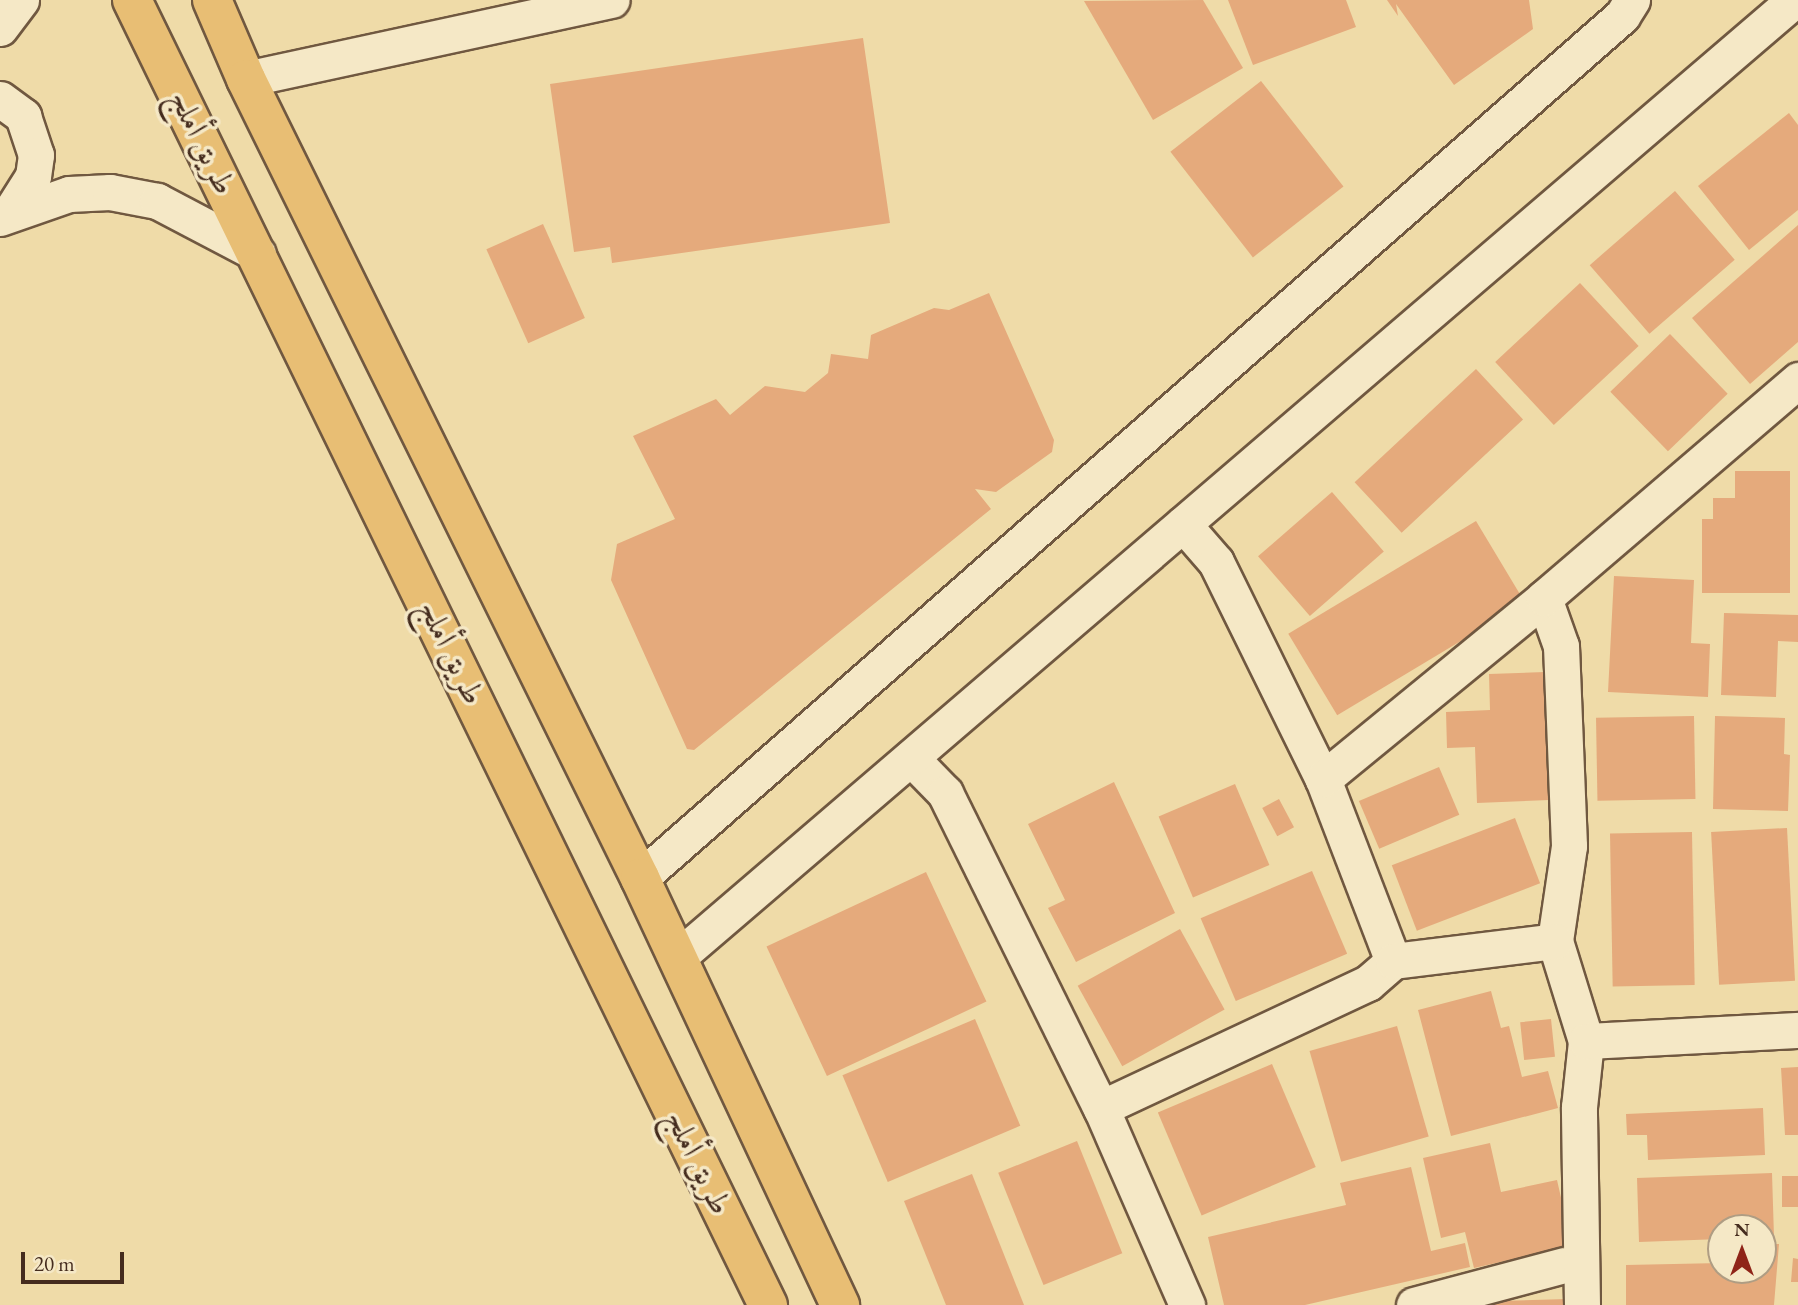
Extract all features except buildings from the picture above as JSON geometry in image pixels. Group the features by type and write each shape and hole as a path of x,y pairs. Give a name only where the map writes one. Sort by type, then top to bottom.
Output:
{"highway":[{"name":"طريق أملج","path":"132,0 768,1305"},
{"name":"طريق أملج","path":"212,0 246,79 640,878 840,1305"}],"street":[{"path":"0,28 21,0"},
{"path":"246,79 612,0"},
{"path":"640,878 1622,16 1632,0"},
{"path":"678,957 1794,0"},
{"path":"0,99 23,116 33,135 36,155 33,176 5,214"},
{"path":"5,214 69,194 110,192 157,201 258,254"},
{"path":"1323,779 1544,598 1798,380"},
{"path":"1183,524 1216,562 1323,779 1393,961"},
{"path":"1544,598 1561,646 1569,846 1555,941 1586,1041 1579,1107 1582,1305"},
{"path":"911,758 944,793 1101,1108 1187,1305"},
{"path":"1101,1108 1368,983 1393,961 1555,941"},
{"path":"1586,1041 1798,1030"},
{"path":"1414,1305 1564,1265"}]}
